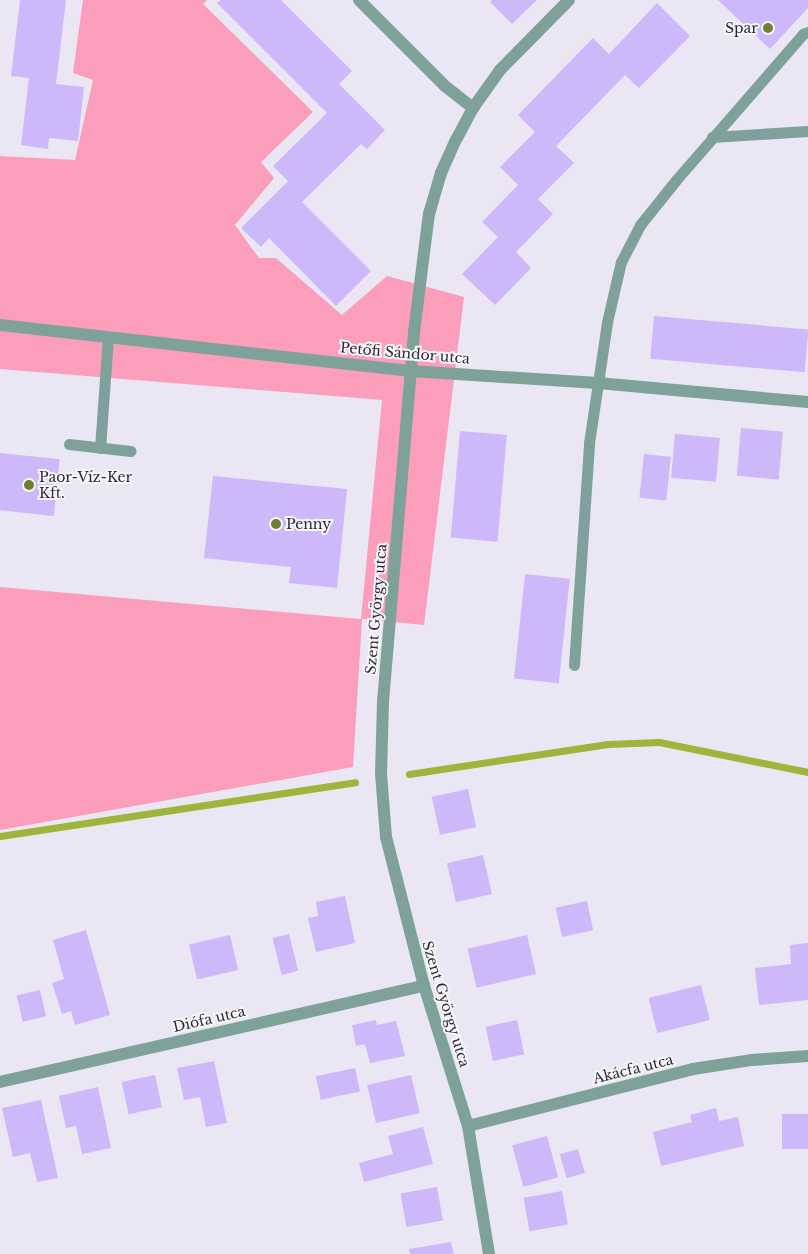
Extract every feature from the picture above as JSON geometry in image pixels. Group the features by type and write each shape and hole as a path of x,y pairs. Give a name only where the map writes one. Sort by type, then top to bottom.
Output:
{"street":[{"path":"359,0 445,86 473,108"},
{"name":"Szent György utca","path":"489,1254 468,1126 424,986 386,837 380,774 383,702 411,371 422,258 429,214 441,173 473,108 500,70 569,0"},
{"name":"Petőfi Sándor utca","path":"0,325 411,371 598,383 808,402"},
{"name":"Diófa utca","path":"0,1082 424,986"},
{"name":"Akácfa utca","path":"468,1126 694,1069 752,1060 808,1056"}],"lane":[{"path":"574,665 589,443 607,322 621,262 640,225 712,137 803,34 808,32"},
{"path":"712,137 808,131"},
{"path":"100,448 108,337"},
{"path":"69,444 131,452"}],"shaded area":[{"path":"83,0 207,0 203,4 313,112 261,162 274,178 235,225 259,258 276,258 342,315 387,276 464,297 424,625 362,619 353,767 0,830 0,587 361,619 382,400 0,369 0,156 75,160 93,80 73,73"}],"building":[{"path":"20,0 66,0 56,84 84,87 78,141 49,138 48,149 21,145 29,78 11,76"},
{"path":"221,0 281,0 352,71 339,84 385,130 367,149 361,144 302,202 371,271 336,306 269,238 261,247 241,228 288,181 273,166 327,113 217,3"},
{"path":"492,0 537,0 512,24 490,2"},
{"name":"Spar","path":"718,0 808,0 808,8 770,49"},
{"path":"657,3 690,36 639,88 625,75 556,146 574,163 538,199 553,214 516,252 531,268 495,305 462,274 498,237 482,222 518,185 500,167 535,132 518,115 593,38 609,54"},
{"path":"654,316 808,329 805,372 650,359"},
{"path":"741,428 783,432 779,479 737,476"},
{"path":"460,431 507,435 497,542 451,538"},
{"path":"675,434 720,438 716,482 671,478"},
{"name":"Paor-Víz-Ker Kft.","path":"0,453 60,459 54,516 0,510"},
{"path":"644,454 671,457 666,501 639,498"},
{"name":"Penny","path":"213,476 347,489 337,588 289,583 291,567 204,558"},
{"path":"525,574 570,579 559,683 514,678"},
{"path":"468,789 476,827 440,835 432,797"},
{"path":"483,855 492,894 456,902 447,863"},
{"path":"345,896 355,943 316,952 308,918 318,916 316,902"},
{"path":"587,901 593,930 562,937 556,908"},
{"path":"86,930 110,1015 75,1025 71,1011 62,1014 52,983 64,979 53,940"},
{"path":"289,934 298,971 282,975 273,938"},
{"path":"230,935 238,970 197,980 189,944"},
{"path":"527,935 536,974 477,988 468,949"},
{"path":"808,943 808,1000 759,1005 755,968 791,964 790,945"},
{"path":"701,985 710,1020 657,1033 649,998"},
{"path":"40,990 46,1016 23,1022 17,995"},
{"path":"376,1020 377,1025 396,1021 405,1056 370,1063 365,1044 356,1046 352,1025"},
{"path":"517,1020 524,1054 493,1061 486,1027"},
{"path":"214,1061 227,1123 206,1127 200,1097 184,1100 177,1068"},
{"path":"355,1068 360,1091 321,1100 316,1076"},
{"path":"155,1075 162,1107 129,1114 122,1082"},
{"path":"411,1075 420,1113 376,1123 367,1085"},
{"path":"98,1087 111,1148 82,1154 76,1126 66,1128 59,1096"},
{"path":"41,1100 58,1178 37,1182 30,1153 13,1157 2,1108"},
{"path":"716,1108 719,1121 738,1117 744,1146 661,1166 653,1132 692,1122 690,1115"},
{"path":"782,1114 808,1114 808,1149 782,1149"},
{"path":"423,1127 433,1164 364,1182 359,1163 393,1154 388,1136"},
{"path":"547,1136 558,1178 523,1187 512,1145"},
{"path":"578,1149 585,1173 567,1178 560,1154"},
{"path":"437,1187 443,1220 406,1227 401,1193"},
{"path":"562,1191 568,1224 529,1231 524,1198"},
{"path":"451,1242 454,1254 410,1254 409,1249"}],"waterway":[{"path":"409,774 608,744 659,742 808,772"},
{"path":"0,836 355,782"}],"place":[{"name":"Spar","path":"768,28"},
{"name":"Paor-Víz-Ker Kft.","path":"29,485"},
{"name":"Penny","path":"276,524"}]}
